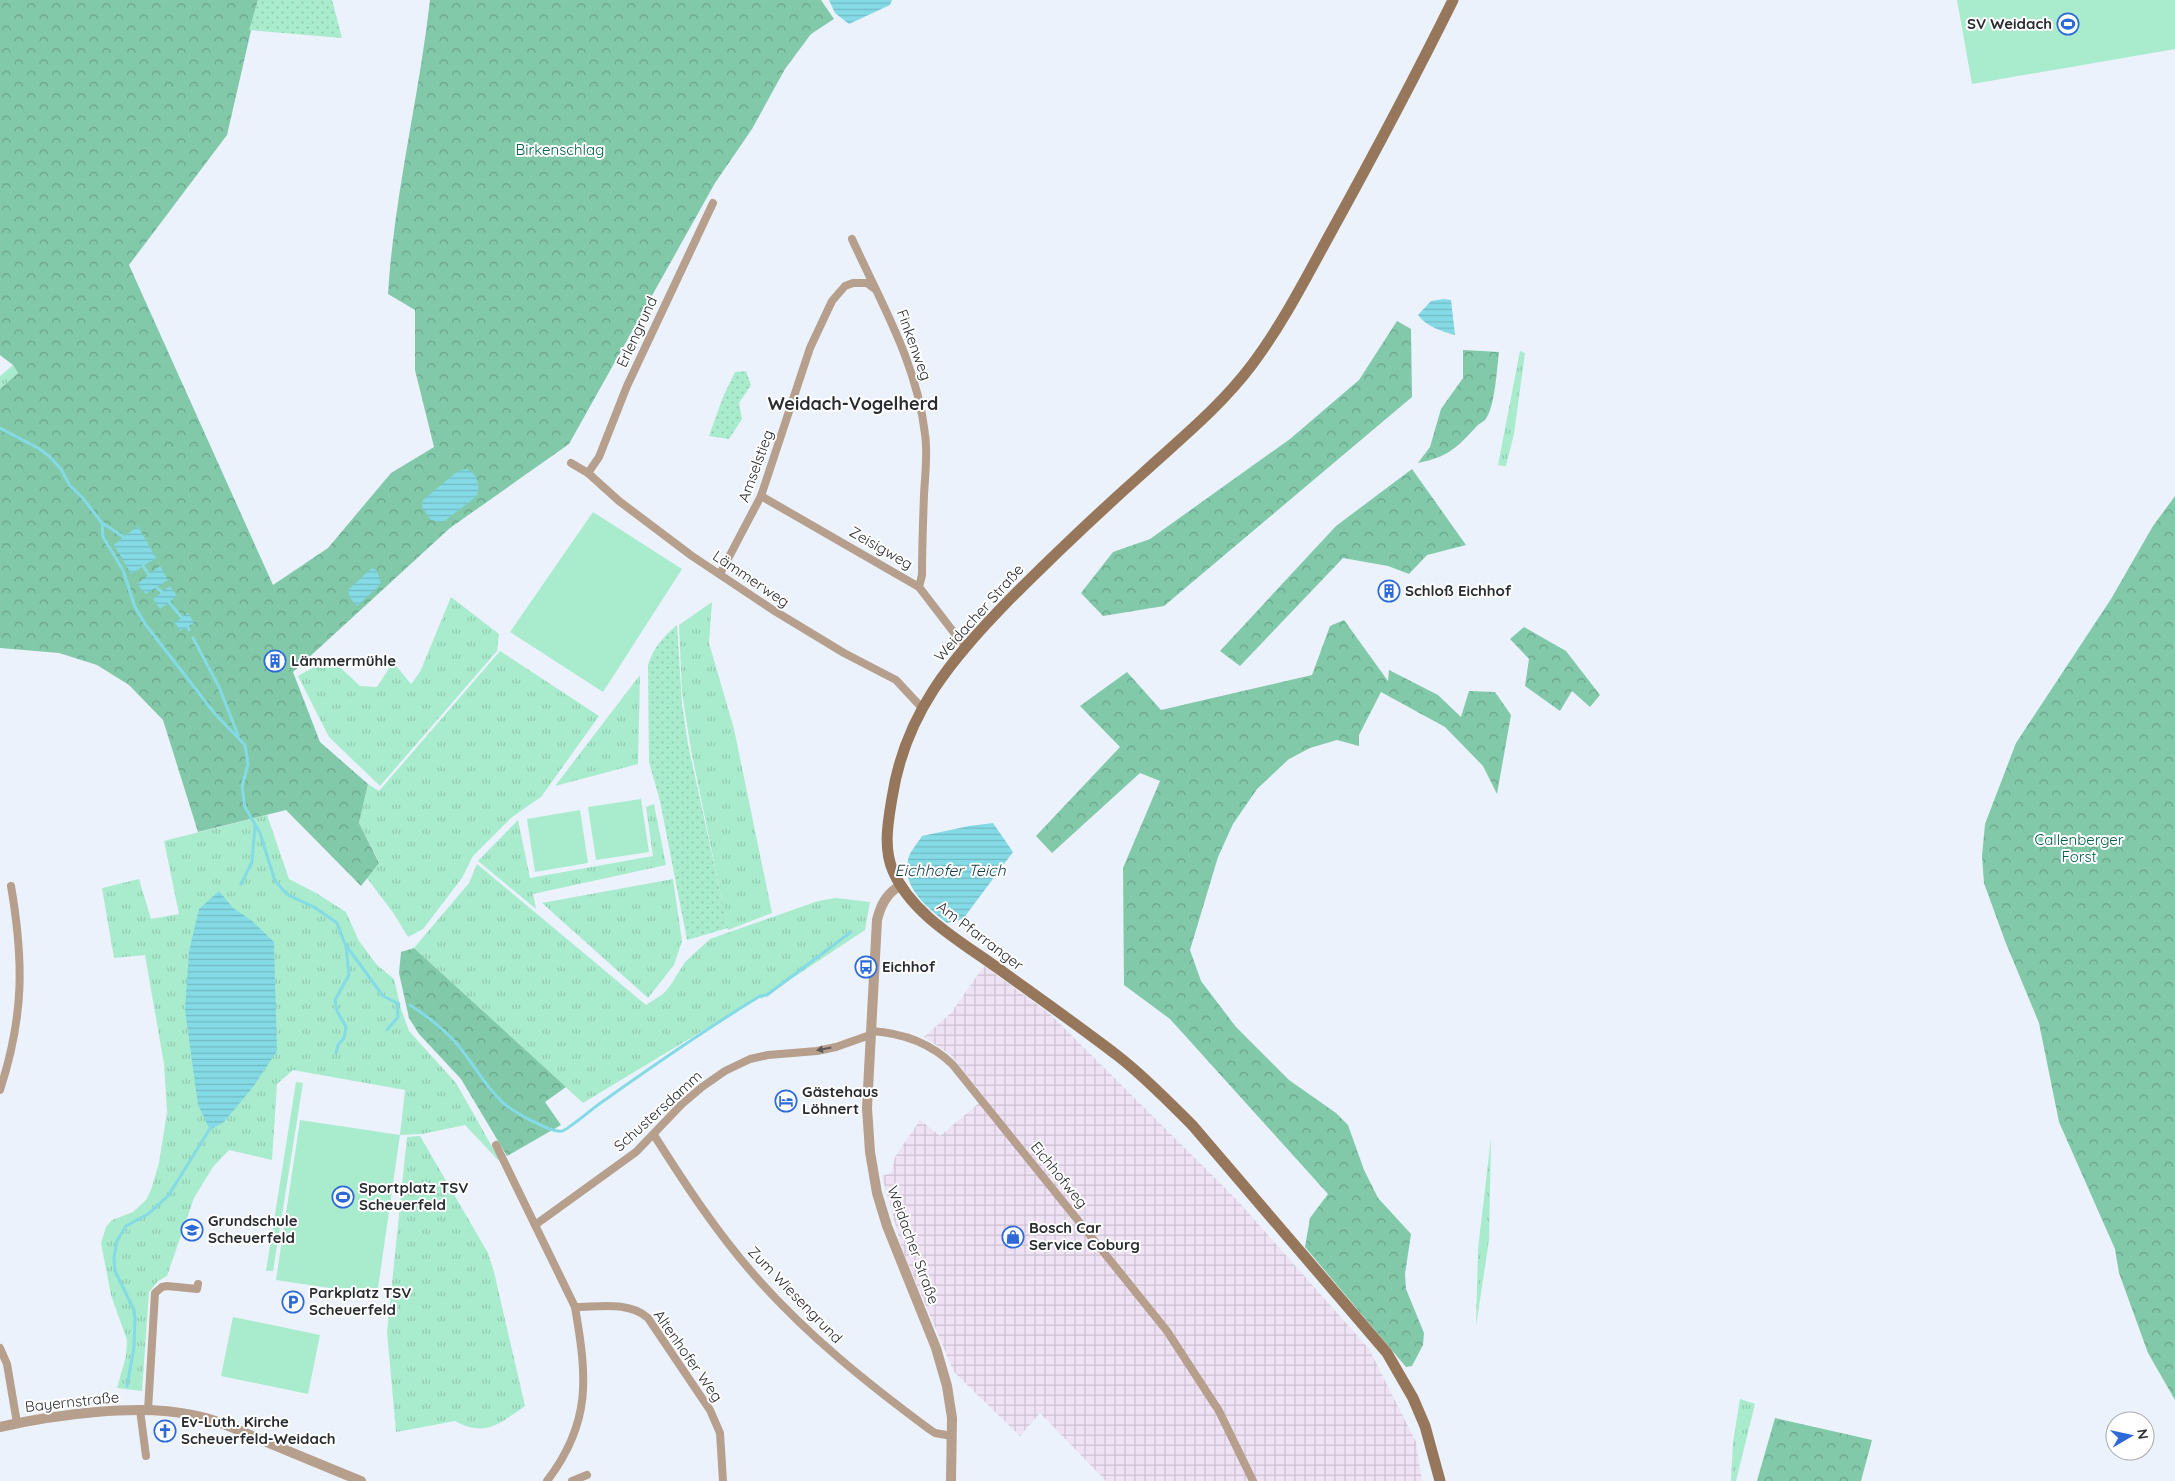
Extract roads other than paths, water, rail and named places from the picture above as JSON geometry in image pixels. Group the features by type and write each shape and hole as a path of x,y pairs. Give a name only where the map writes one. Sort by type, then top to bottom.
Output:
{"main road":[{"name":"Weidacher Straße","path":"901,885 893,872 888,855 889,816 899,769 922,708 937,682 965,647 1084,526 1190,432 1231,391 1253,364 1299,290 1454,0"},
{"name":"Am Pfarranger","path":"901,885 920,908 948,932 1117,1055 1163,1096 1192,1126 1381,1346 1396,1367 1413,1398 1432,1446 1440,1481"}],"street":[{"name":"Erlengrund","path":"588,473 599,457 627,386 713,203"},
{"name":"Finkenweg","path":"852,239 895,327 914,381 926,436 922,575 919,586"},
{"name":"Amselstieg","path":"720,574 761,496 810,348 832,301 845,286 853,283 867,283 875,288"},
{"name":"Lämmerweg","path":"571,463 588,473 619,501 692,556 811,634 896,680 922,708"},
{"name":"Zeisigweg","path":"761,496 919,586 965,647"},
{"name":"Weidacher Straße","path":"901,885 886,897 880,908 877,920 867,1108 869,1145 874,1180 887,1226 944,1372 952,1418 951,1481"},
{"path":"0,1090 16,1035 18,1011 20,943 12,886"},
{"name":"Eichhofweg","path":"871,1033 888,1032 928,1045 953,1065 1167,1331 1219,1411 1253,1481"},
{"name":"Schustersdamm","path":"535,1225 636,1152 682,1104 725,1071 750,1059 836,1047 871,1033"},
{"name":"Zum Wiesengrund","path":"654,1135 687,1186 734,1250 793,1317 847,1366 929,1429 935,1433 952,1436"},
{"path":"496,1146 575,1308 582,1353 582,1410 572,1443 547,1481"},
{"path":"146,1456 144,1410 155,1293 162,1287 167,1286 198,1290 198,1284"},
{"name":"Altenhofer Weg","path":"575,1308 622,1307 636,1310 648,1318 710,1410 720,1433 723,1481"},
{"path":"0,1348 7,1364 17,1423"},
{"name":"Bayernstraße","path":"0,1427 17,1423 84,1415 144,1410 167,1411 208,1420 361,1481"},
{"path":"572,1481 586,1475"}],"water":[{"path":"829,0 892,0 890,5 849,24 835,13"},
{"path":"1451,300 1455,335 1430,326 1418,315 1431,301"},
{"path":"467,469 474,474 477,480 477,496 443,522 431,520 422,507 423,500 458,471"},
{"path":"138,526 156,558 131,574 114,545"},
{"path":"160,566 168,580 146,594 137,584"},
{"path":"372,568 377,571 381,584 357,606 350,598 348,590"},
{"path":"170,586 177,596 160,609 153,599"},
{"path":"188,613 194,623 180,631 175,623"},
{"name":"Eichhofer Teich","path":"993,823 1013,852 963,919 947,923 924,903 912,888 907,870 910,854 922,836"},
{"path":"219,891 233,908 251,920 274,942 277,1051 253,1087 224,1122 210,1130 198,1105 185,1010 189,951 199,909"}],"waterway":[{"path":"0,428 49,456 61,469 70,486 82,497 102,523 124,537"},
{"path":"102,523 103,537 123,570 135,607 146,625 215,714 245,745 248,764 242,787 245,807 260,833 275,881 288,895 314,907 337,923 345,944 383,996 399,1004"},
{"path":"143,566 149,575"},
{"path":"156,587 162,592"},
{"path":"169,602 182,618"},
{"path":"193,638 219,687 238,735"},
{"path":"241,884 252,862 255,825"},
{"path":"410,1005 452,1038 501,1101 540,1125 556,1131 562,1131 700,1034 760,996 767,995 851,932"},
{"path":"336,1053 338,1045 344,1038 346,1027 337,1011 335,1000 349,975 346,946"},
{"path":"387,1030 398,1017 397,1003"},
{"path":"127,1386 134,1347 135,1319 134,1310 115,1271 114,1258 117,1241 126,1226 148,1214 168,1196 211,1127"}],"place":[{"name":"SV Weidach","path":"2068,24"},
{"name":"Schloß Eichhof","path":"1389,591"},
{"name":"Lämmermühle","path":"275,661"},
{"name":"Eichhof","path":"866,967"},
{"name":"Gästehaus Löhnert","path":"786,1101"},
{"name":"Sportplatz TSV Scheuerfeld","path":"343,1197"},
{"name":"Grundschule Scheuerfeld","path":"192,1230"},
{"name":"Bosch Car Service Coburg","path":"1013,1237"},
{"name":"Parkplatz TSV Scheuerfeld","path":"293,1302"},
{"name":"Ev-Luth. Kirche Scheuerfeld-Weidach","path":"165,1431"}],"district":[{"name":"Weidach-Vogelherd","path":"853,404"}],"park label":[{"name":"Birkenschlag","path":"560,150"},
{"name":"Callenberger Forst","path":"2079,848"}]}
